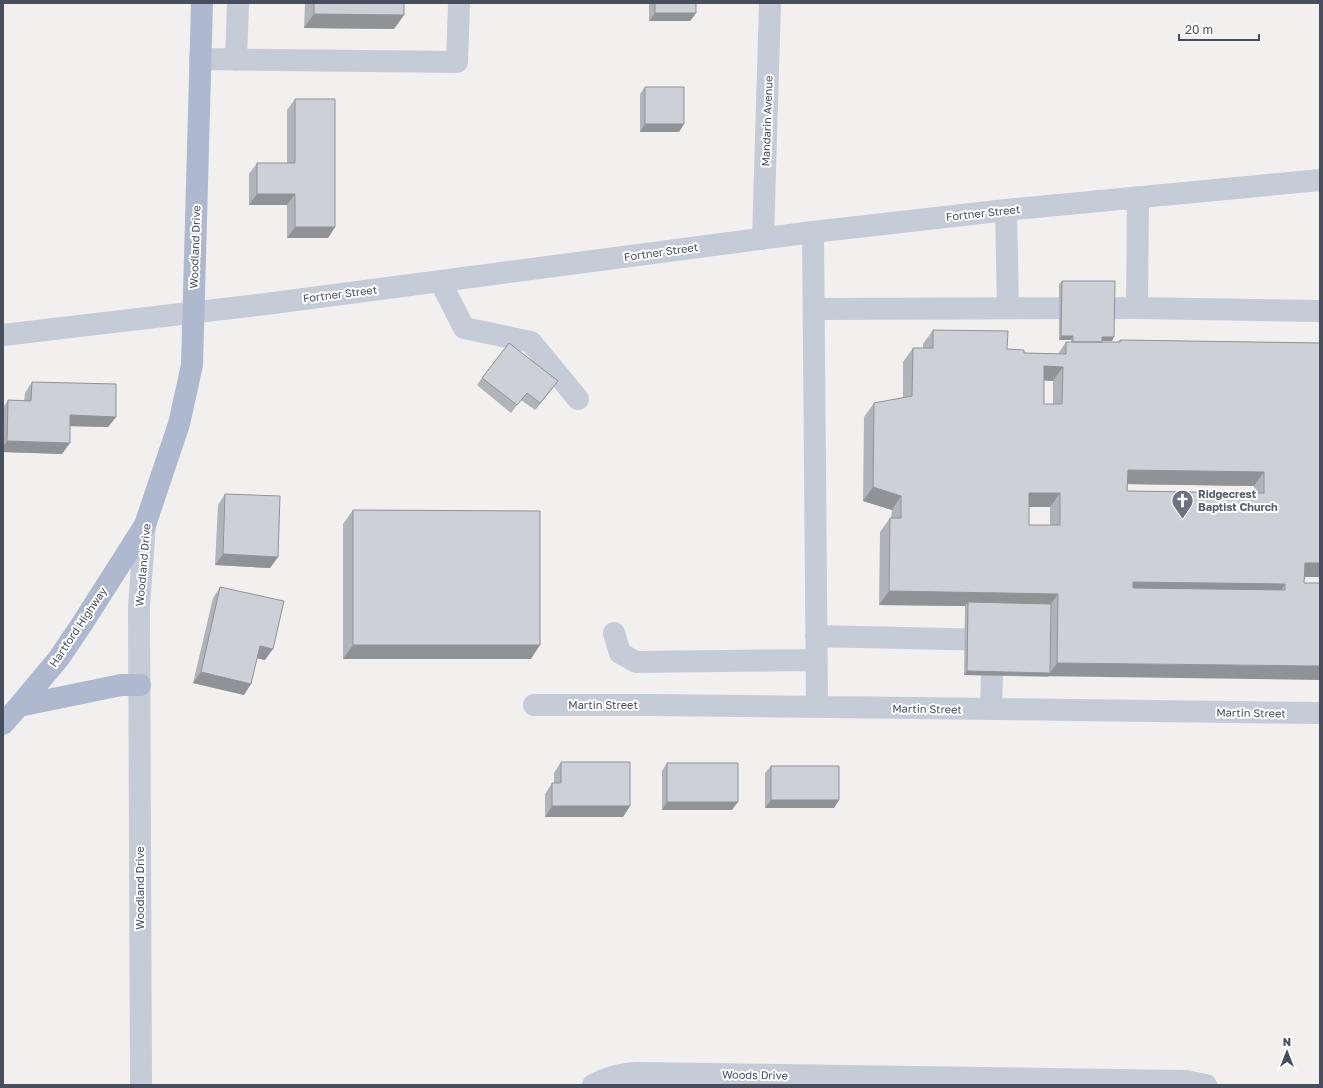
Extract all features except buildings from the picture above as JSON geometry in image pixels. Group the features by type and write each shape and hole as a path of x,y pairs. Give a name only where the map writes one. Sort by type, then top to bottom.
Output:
{"main road":[{"name":"Woodland Drive","path":"145,525 179,424 192,365 202,3"},
{"name":"Hartford Highway","path":"3,724 67,647 145,525"},
{"path":"19,706 121,685 140,685"}],"street":[{"path":"236,60 238,3"},
{"path":"200,59 458,62 459,3"},
{"name":"Mandarin Avenue","path":"763,239 770,3"},
{"name":"Fortner Street","path":"3,335 266,304 813,232 1006,210 1320,180"},
{"path":"1137,308 1138,197"},
{"path":"1006,210 1008,308"},
{"path":"813,232 817,707"},
{"path":"440,281 464,328 531,342 578,399"},
{"path":"814,308 1137,308 1320,311"},
{"name":"Woodland Drive","path":"141,1085 139,606 145,525"},
{"path":"614,633 620,653 636,662 816,660"},
{"path":"816,636 992,640 991,710"},
{"name":"Martin Street","path":"534,705 654,705 1320,713"},
{"name":"Woods Drive","path":"593,1085 620,1074 637,1073 1186,1081 1206,1085"}],"place":[{"name":"Ridgecrest Baptist Church","path":"1182,520"}]}
